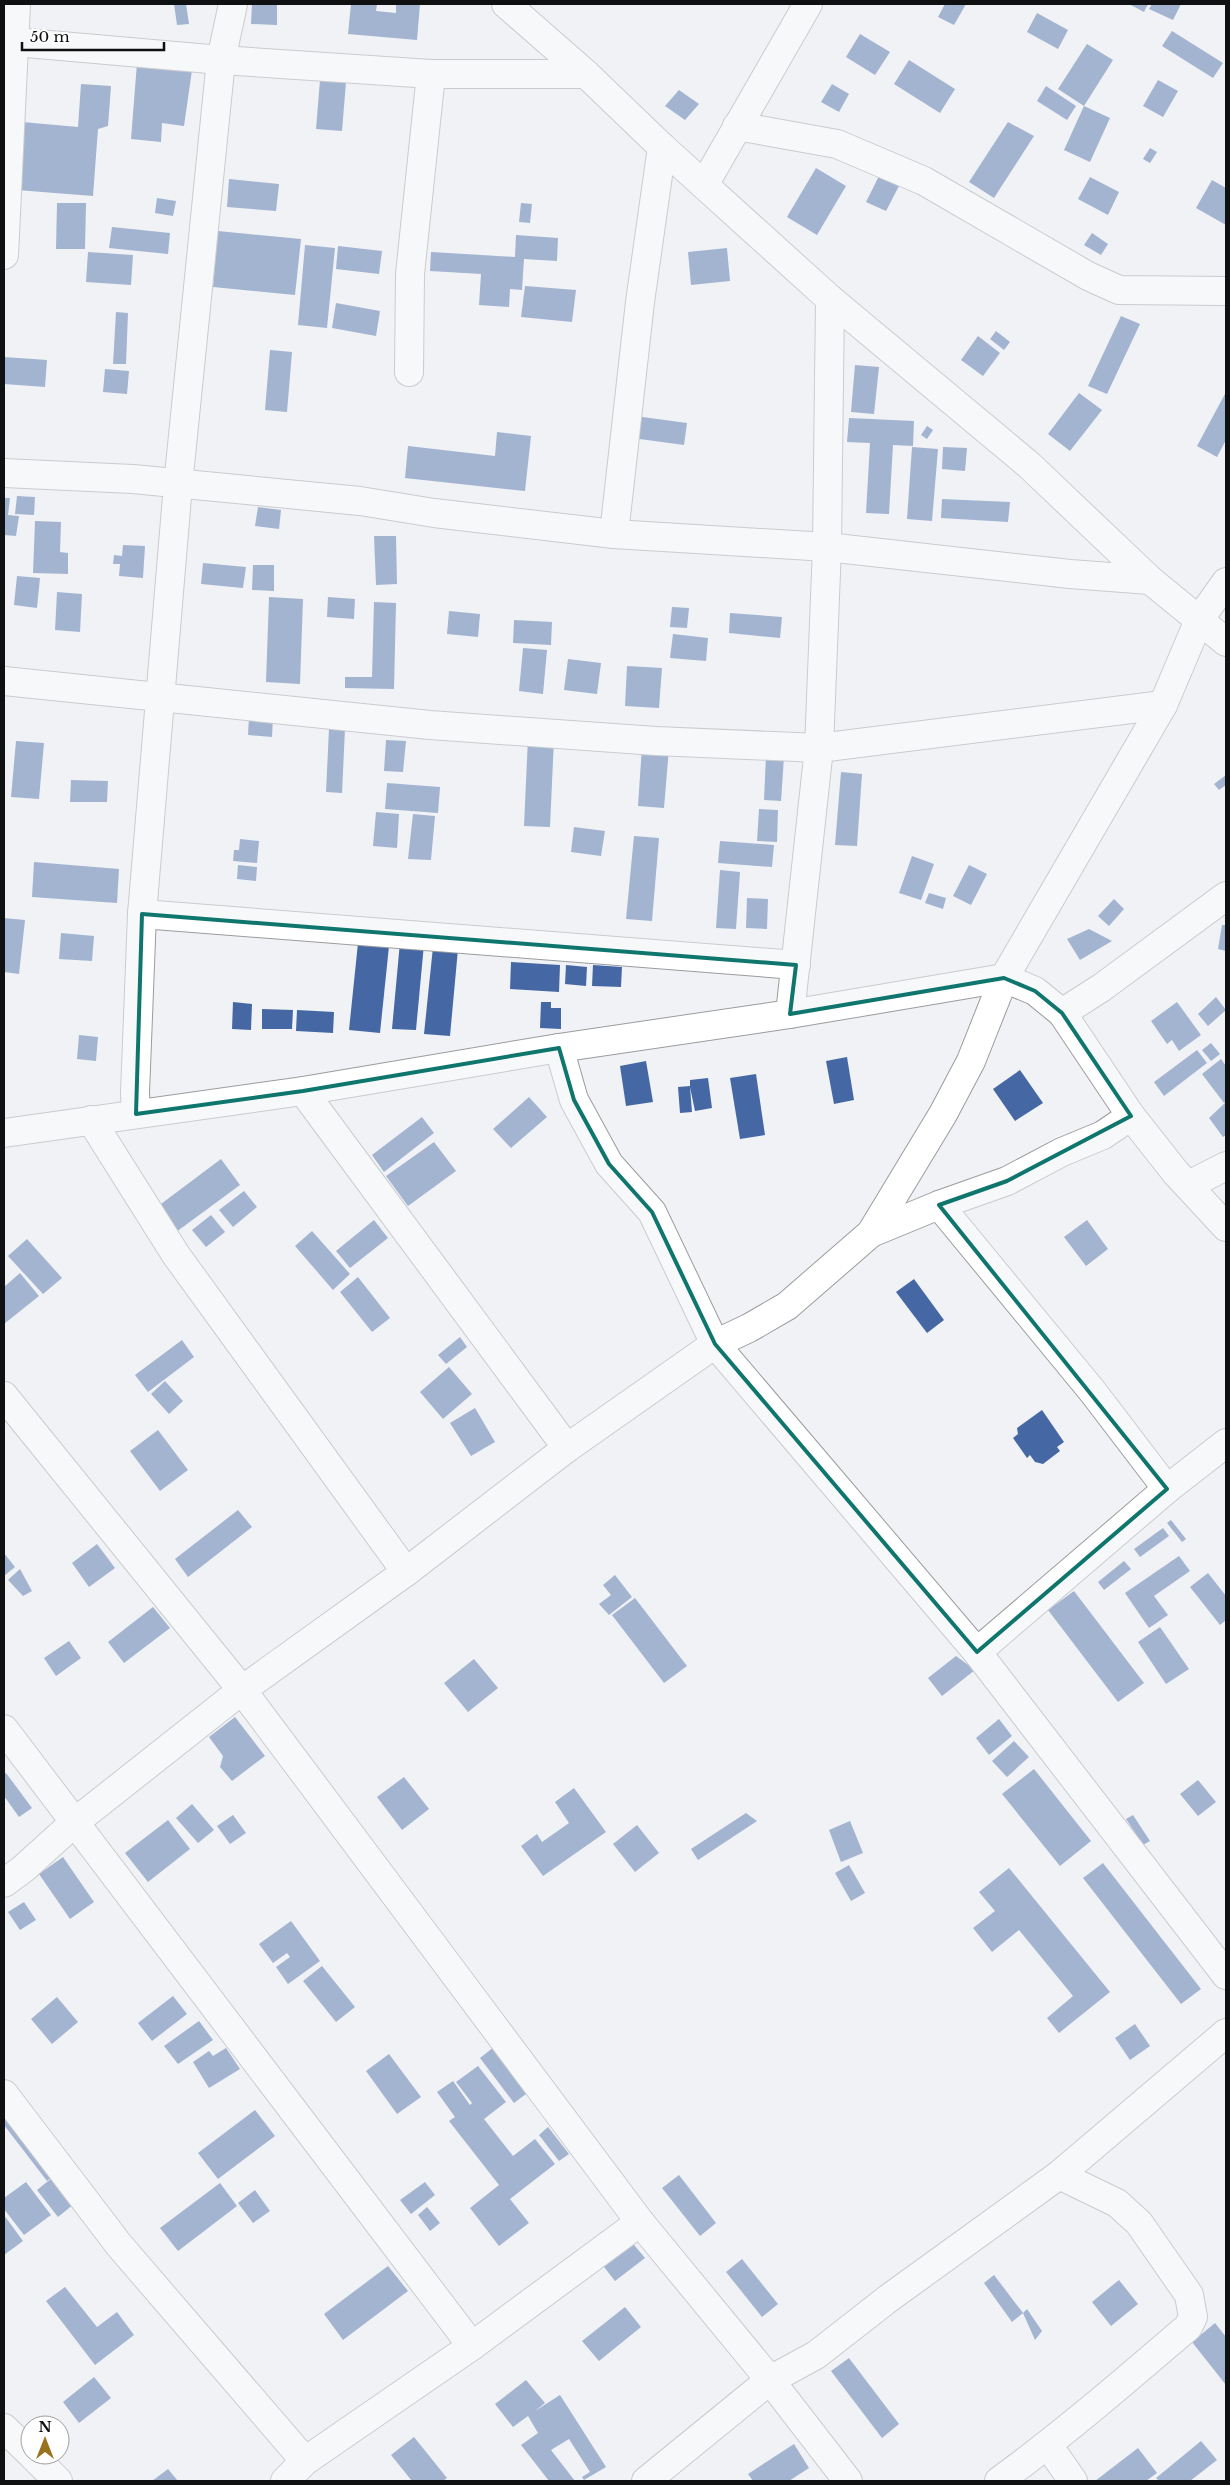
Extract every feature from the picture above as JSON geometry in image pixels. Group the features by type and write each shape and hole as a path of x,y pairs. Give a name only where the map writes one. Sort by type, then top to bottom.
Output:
{"street":[{"path":"4,255 8,41 16,4"},
{"path":"136,1114 135,1093 142,914 178,485 221,60 233,4"},
{"path":"506,4 586,74 662,147 830,299 1029,465 1150,580 1226,642"},
{"path":"704,185 808,4"},
{"path":"8,41 221,60 430,74 586,74"},
{"path":"409,372 410,274 430,74"},
{"path":"737,126 837,144 924,181 1088,276 1119,290 1226,291"},
{"path":"614,534 640,302 662,147"},
{"path":"790,1014 818,748 827,547 830,299"},
{"path":"4,473 134,479 178,485 360,500 434,513 614,534 827,547 1070,574 1150,580"},
{"path":"4,1883 23,1869 75,1822 242,1690 406,1572 567,1448 715,1344 749,1328 787,1306 871,1233 934,1130 971,1061 1004,978 1162,705 1199,620 1226,582"},
{"path":"4,681 430,725 656,741 818,748 1162,705"},
{"path":"1062,1013 1101,988 1226,896"},
{"path":"142,914 796,965"},
{"path":"4,1133 303,1091 559,1048 790,1014 1004,978 1035,991 1062,1013 1131,1116 1176,1173 1226,1227"},
{"path":"559,1048 574,1100 609,1164 652,1212 715,1344 977,1652 1226,1975"},
{"path":"303,1091 567,1448"},
{"path":"871,1233 938,1205 1007,1181 1062,1152 1102,1135 1131,1116"},
{"path":"91,1120 176,1255 406,1572"},
{"path":"1189,1185 1226,1166"},
{"path":"938,1205 1093,1392 1167,1488"},
{"path":"4,1396 242,1690 640,2222 770,2380 848,2481"},
{"path":"977,1652 1167,1488 1226,1443"},
{"path":"4,1729 472,2346"},
{"path":"646,2481 770,2380 816,2355 890,2298 1059,2175 1226,2033"},
{"path":"4,2094 119,2245 305,2462"},
{"path":"999,2481 1048,2445 1188,2327 1193,2317 1189,2295 1139,2223 1117,2203 1059,2175"},
{"path":"284,2481 305,2462 472,2346 640,2222"},
{"path":"4,2428 20,2443"},
{"path":"1048,2445 1073,2481"},
{"path":"42,2465 58,2481"}],"highlighted area":[{"path":"142,914 796,965 790,1014 1004,978 1035,991 1062,1013 1131,1116 1007,1181 939,1205 1167,1489 977,1652 715,1344 652,1212 609,1164 574,1100 559,1048 303,1091 136,1114"}],"building":[{"path":"174,4 186,4 189,24 177,25"},
{"path":"252,4 277,4 277,25 251,24"},
{"path":"351,4 377,4 376,11 396,13 396,4 420,4 417,40 348,34"},
{"path":"945,4 966,4 954,25 938,17"},
{"path":"1129,4 1148,4 1144,12"},
{"path":"1152,4 1181,4 1173,20 1149,9"},
{"path":"1037,13 1068,30 1058,49 1027,32"},
{"path":"1172,31 1223,63 1213,78 1162,46"},
{"path":"860,34 890,52 875,75 846,57"},
{"path":"1087,44 1113,60 1084,106 1058,89"},
{"path":"909,60 955,89 940,113 894,84"},
{"path":"137,63 193,63 184,126 162,123 161,142 131,139"},
{"path":"320,80 346,82 342,131 316,129"},
{"path":"1158,80 1178,91 1163,117 1143,106"},
{"path":"81,84 111,86 108,126 98,129 93,196 17,190 22,122 78,127"},
{"path":"832,84 849,94 839,112 821,102"},
{"path":"1046,86 1076,106 1067,120 1037,101"},
{"path":"679,90 699,104 685,120 665,106"},
{"path":"1084,106 1110,118 1090,162 1064,150"},
{"path":"1008,122 1034,136 994,198 969,182"},
{"path":"1150,148 1157,152 1150,163 1143,159"},
{"path":"816,168 846,186 817,235 787,217"},
{"path":"879,176 899,186 886,211 866,202"},
{"path":"1090,177 1119,192 1108,215 1078,199"},
{"path":"229,179 279,184 276,211 227,207"},
{"path":"1212,180 1226,188 1226,225 1196,208"},
{"path":"157,198 176,201 173,216 155,213"},
{"path":"57,203 86,203 85,249 56,249"},
{"path":"521,203 532,204 530,223 519,222"},
{"path":"112,227 170,233 168,254 109,248"},
{"path":"218,231 301,239 295,295 213,287"},
{"path":"1092,233 1108,244 1101,255 1084,245"},
{"path":"516,235 558,238 557,261 524,259 522,290 510,289 509,307 479,305 481,274 430,271 431,252 515,257"},
{"path":"305,245 335,248 327,328 298,325"},
{"path":"338,246 382,251 379,274 336,269"},
{"path":"727,248 730,281 691,285 688,252"},
{"path":"88,252 133,255 131,285 86,282"},
{"path":"525,286 576,290 572,322 521,317"},
{"path":"336,303 380,311 376,336 332,328"},
{"path":"116,312 128,313 126,364 113,364"},
{"path":"1121,316 1140,324 1107,394 1088,386"},
{"path":"996,331 1010,342 1004,350 990,339"},
{"path":"978,336 1000,353 983,376 961,360"},
{"path":"270,350 292,352 287,412 265,410"},
{"path":"4,357 47,360 45,387 4,384"},
{"path":"855,365 879,367 874,414 851,412"},
{"path":"105,369 129,371 127,394 103,392"},
{"path":"1226,392 1226,440 1217,457 1197,446"},
{"path":"1079,393 1102,410 1070,451 1048,434"},
{"path":"635,416 687,423 684,445 632,438"},
{"path":"849,418 914,421 913,446 893,445 889,514 866,513 870,443 847,442"},
{"path":"927,426 933,430 927,439 921,435"},
{"path":"497,432 531,436 525,491 405,478 408,446 495,456"},
{"path":"912,447 938,449 932,521 907,519"},
{"path":"943,447 967,448 965,471 942,469"},
{"path":"17,496 35,497 34,515 15,514"},
{"path":"4,498 10,498 8,515 19,516 16,536 4,535"},
{"path":"942,499 1010,502 1008,522 941,518"},
{"path":"258,507 281,510 279,529 255,526"},
{"path":"35,521 61,522 60,552 68,553 68,574 33,573"},
{"path":"374,536 396,536 397,584 376,585"},
{"path":"123,545 145,546 143,578 119,576 120,564 113,564 114,555 122,556"},
{"path":"203,563 246,567 243,588 201,584"},
{"path":"253,565 274,565 274,591 252,590"},
{"path":"17,576 40,578 37,608 14,605"},
{"path":"57,592 82,594 80,632 55,630"},
{"path":"269,597 303,599 300,684 266,682"},
{"path":"328,597 355,599 354,619 327,617"},
{"path":"374,602 396,603 394,689 345,688 345,677 372,677"},
{"path":"672,607 689,608 687,628 670,627"},
{"path":"449,611 480,614 478,637 447,634"},
{"path":"730,613 782,617 780,638 729,633"},
{"path":"514,620 552,622 551,645 513,643"},
{"path":"673,634 708,638 706,661 670,658"},
{"path":"523,648 547,650 543,694 519,691"},
{"path":"568,659 601,663 597,694 564,690"},
{"path":"627,666 662,668 659,708 625,706"},
{"path":"249,717 273,717 272,737 248,735"},
{"path":"329,729 345,729 342,793 326,792"},
{"path":"528,738 554,739 550,827 524,826"},
{"path":"386,740 406,741 403,772 384,771"},
{"path":"16,741 44,743 39,799 11,797"},
{"path":"642,746 669,748 664,808 638,806"},
{"path":"766,756 784,757 781,801 764,800"},
{"path":"841,772 862,774 857,846 835,845"},
{"path":"1226,775 1226,785 1219,790 1214,784"},
{"path":"71,780 108,781 107,802 70,802"},
{"path":"387,783 440,787 438,813 385,809"},
{"path":"759,809 778,810 777,842 757,841"},
{"path":"376,812 399,814 397,848 373,846"},
{"path":"413,814 435,816 431,860 408,859"},
{"path":"574,827 605,831 601,856 571,852"},
{"path":"634,836 659,838 652,921 626,919"},
{"path":"240,839 259,841 257,863 233,861 234,850 239,850"},
{"path":"720,841 774,845 772,867 718,863"},
{"path":"912,856 934,864 921,900 899,893"},
{"path":"34,862 119,869 117,903 32,897"},
{"path":"238,865 257,867 256,881 237,879"},
{"path":"969,865 987,874 971,905 953,896"},
{"path":"720,870 740,872 736,929 716,928"},
{"path":"929,893 946,898 943,909 925,903"},
{"path":"747,898 768,899 767,929 746,928"},
{"path":"1114,899 1124,909 1109,926 1098,916"},
{"path":"4,918 25,920 19,974 4,972"},
{"path":"1222,925 1226,925 1226,951 1218,949"},
{"path":"1089,929 1112,941 1080,960 1067,939"},
{"path":"61,933 94,936 92,961 59,959"},
{"path":"400,942 424,944 416,1030 392,1029"},
{"path":"358,943 389,946 380,1033 349,1030"},
{"path":"433,947 458,949 450,1036 424,1034"},
{"path":"511,962 560,965 559,992 510,989"},
{"path":"566,965 587,967 586,986 565,984"},
{"path":"593,965 622,967 621,987 592,986"},
{"path":"1216,997 1226,1010 1208,1026 1198,1014"},
{"path":"233,1002 252,1004 251,1030 232,1029"},
{"path":"541,1002 551,1002 551,1008 561,1008 561,1029 540,1028"},
{"path":"1177,1002 1201,1035 1179,1051 1172,1040 1167,1044 1151,1021"},
{"path":"262,1009 293,1010 292,1029 262,1029"},
{"path":"297,1010 334,1012 333,1033 296,1031"},
{"path":"79,1035 98,1037 96,1061 77,1059"},
{"path":"1211,1043 1220,1054 1211,1061 1202,1050"},
{"path":"1197,1050 1207,1063 1164,1096 1154,1082"},
{"path":"847,1057 854,1100 834,1104 826,1061"},
{"path":"1221,1059 1226,1066 1226,1101 1224,1103 1202,1074"},
{"path":"646,1061 653,1102 626,1106 620,1066"},
{"path":"1020,1070 1043,1103 1015,1121 993,1089"},
{"path":"756,1074 765,1135 740,1139 730,1078"},
{"path":"708,1078 712,1108 695,1111 690,1087 692,1112 680,1113 678,1087 690,1086 690,1080"},
{"path":"529,1097 547,1117 511,1148 493,1129"},
{"path":"1226,1102 1226,1135 1223,1137 1209,1118"},
{"path":"422,1117 434,1133 384,1172 372,1155"},
{"path":"434,1142 456,1171 408,1206 386,1176"},
{"path":"221,1159 240,1185 172,1235 153,1210"},
{"path":"244,1191 257,1207 233,1227 219,1210"},
{"path":"211,1215 225,1232 206,1247 192,1230"},
{"path":"374,1220 388,1238 350,1268 336,1251"},
{"path":"1087,1220 1108,1249 1086,1266 1064,1237"},
{"path":"312,1231 350,1274 333,1290 295,1246"},
{"path":"27,1239 62,1278 43,1294 8,1256"},
{"path":"20,1273 39,1296 4,1324 4,1287"},
{"path":"358,1277 390,1318 372,1332 340,1292"},
{"path":"914,1279 944,1320 927,1333 896,1292"},
{"path":"460,1337 467,1347 446,1364 438,1355"},
{"path":"182,1340 194,1357 148,1392 135,1375"},
{"path":"449,1367 472,1394 443,1419 420,1392"},
{"path":"165,1381 183,1401 169,1414 151,1394"},
{"path":"475,1408 495,1442 471,1456 450,1423"},
{"path":"1042,1410 1064,1442 1057,1447 1060,1451 1043,1464 1035,1462 1030,1455 1027,1458 1013,1438 1018,1434 1017,1428"},
{"path":"158,1430 188,1470 160,1491 130,1451"},
{"path":"238,1510 252,1527 188,1577 175,1559"},
{"path":"1171,1520 1186,1539 1182,1542 1167,1523"},
{"path":"1163,1528 1169,1536 1140,1557 1134,1549"},
{"path":"97,1544 115,1568 89,1587 72,1563"},
{"path":"4,1553 15,1567 4,1576"},
{"path":"1179,1556 1190,1571 1154,1596 1168,1615 1149,1628 1125,1593"},
{"path":"1124,1561 1131,1569 1104,1590 1098,1582"},
{"path":"20,1569 32,1591 23,1596 8,1580"},
{"path":"1208,1573 1226,1596 1226,1620 1220,1625 1190,1587"},
{"path":"615,1575 632,1597 609,1615 599,1604 611,1595 603,1585"},
{"path":"1074,1591 1144,1683 1118,1702 1048,1610"},
{"path":"635,1598 687,1666 664,1683 612,1615"},
{"path":"153,1607 170,1628 124,1663 108,1642"},
{"path":"1160,1627 1189,1669 1166,1684 1138,1642"},
{"path":"69,1641 81,1658 56,1676 44,1658"},
{"path":"956,1656 975,1670 942,1696 928,1678"},
{"path":"474,1659 498,1688 468,1712 444,1683"},
{"path":"235,1717 265,1756 232,1781 220,1767 223,1756 209,1737"},
{"path":"999,1719 1012,1736 989,1755 976,1738"},
{"path":"1014,1741 1029,1757 1007,1777 992,1761"},
{"path":"1034,1769 1091,1841 1060,1866 1002,1794"},
{"path":"6,1773 32,1808 19,1817 4,1796 4,1774"},
{"path":"404,1777 429,1809 402,1830 377,1797"},
{"path":"1198,1780 1216,1802 1198,1816 1180,1794"},
{"path":"574,1788 606,1832 543,1876 521,1846 537,1834 542,1842 569,1823 555,1802"},
{"path":"192,1804 214,1830 198,1843 176,1818"},
{"path":"746,1813 757,1821 698,1860 691,1849"},
{"path":"233,1815 246,1833 230,1844 217,1826"},
{"path":"1133,1815 1150,1841 1143,1845 1126,1819"},
{"path":"168,1820 190,1849 148,1882 125,1853"},
{"path":"850,1821 863,1853 841,1862 829,1830"},
{"path":"637,1825 659,1853 635,1872 613,1844"},
{"path":"63,1857 94,1902 70,1919 39,1874"},
{"path":"1103,1863 1201,1989 1181,2004 1083,1878"},
{"path":"849,1865 865,1893 851,1901 835,1873"},
{"path":"1009,1868 1110,1992 1059,2033 1047,2018 1073,1996 1019,1930 992,1952 973,1928 995,1911 979,1892"},
{"path":"24,1902 36,1920 20,1930 8,1912"},
{"path":"291,1921 320,1961 288,1984 276,1967 290,1957 287,1953 273,1963 259,1944"},
{"path":"322,1966 355,2007 336,2022 303,1981"},
{"path":"173,1996 187,2014 152,2041 138,2023"},
{"path":"57,1997 78,2022 52,2044 31,2019"},
{"path":"199,2021 213,2040 178,2064 164,2046"},
{"path":"1135,2024 1150,2046 1130,2060 1115,2038"},
{"path":"499,2043 534,2088 514,2103 480,2058"},
{"path":"226,2048 240,2069 209,2088 193,2062 209,2051 213,2056"},
{"path":"389,2054 421,2097 397,2114 366,2071"},
{"path":"478,2066 506,2102 484,2119 513,2156 535,2139 555,2164 510,2199 529,2223 499,2246 470,2208 499,2185 449,2121 455,2117 437,2092 453,2081 470,2105 472,2103 456,2082"},
{"path":"255,2110 275,2136 218,2179 198,2153"},
{"path":"4,2112 58,2172 47,2181 4,2125"},
{"path":"548,2127 569,2154 559,2161 539,2135"},
{"path":"679,2175 716,2223 700,2236 662,2188"},
{"path":"53,2177 74,2204 58,2217 37,2190"},
{"path":"26,2182 51,2215 24,2235 4,2209 4,2198"},
{"path":"425,2182 435,2195 411,2214 400,2200"},
{"path":"220,2183 237,2206 178,2251 160,2228"},
{"path":"255,2190 270,2211 253,2223 238,2203"},
{"path":"427,2207 440,2223 430,2231 418,2215"},
{"path":"4,2215 23,2241 4,2255"},
{"path":"630,2240 645,2258 615,2281 601,2263"},
{"path":"742,2259 778,2304 762,2317 726,2272"},
{"path":"388,2266 408,2291 343,2340 324,2314"},
{"path":"994,2275 1023,2313 1012,2322 984,2283"},
{"path":"1119,2280 1138,2304 1111,2326 1092,2302"},
{"path":"65,2287 97,2327 117,2312 134,2335 95,2365 46,2301"},
{"path":"625,2307 641,2327 599,2361 582,2341"},
{"path":"1027,2309 1042,2331 1035,2340 1023,2313"},
{"path":"1215,2323 1226,2337 1226,2385 1192,2342"},
{"path":"849,2358 899,2424 882,2438 831,2371"},
{"path":"94,2377 111,2398 79,2423 63,2402"},
{"path":"526,2380 545,2403 535,2411 560,2395 606,2467 584,2480 582,2477 590,2472 569,2439 551,2450 575,2481 549,2481 521,2445 538,2433 528,2416 513,2427 495,2404"},
{"path":"414,2437 447,2478 443,2481 412,2481 391,2455"},
{"path":"1201,2441 1217,2460 1190,2481 1159,2481 1156,2478"},
{"path":"794,2444 809,2468 789,2481 753,2481 748,2474"},
{"path":"1138,2448 1157,2473 1146,2481 1095,2481"},
{"path":"168,2469 178,2481 152,2481"}]}
